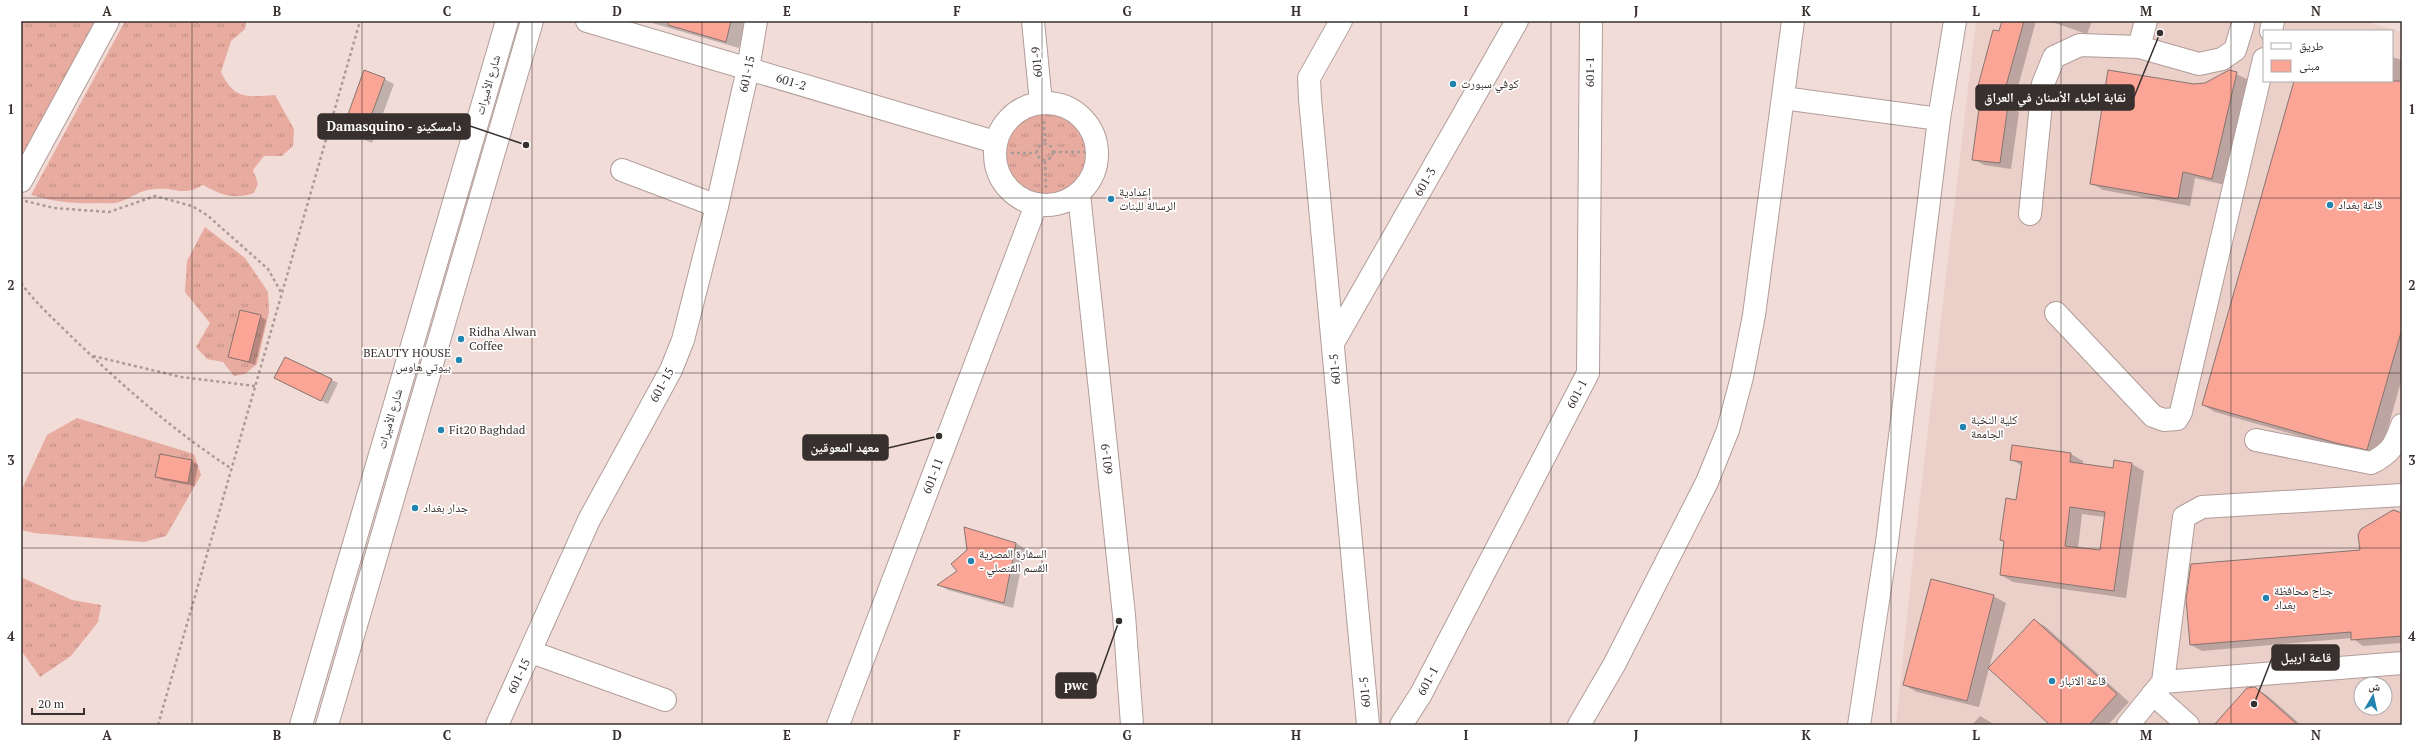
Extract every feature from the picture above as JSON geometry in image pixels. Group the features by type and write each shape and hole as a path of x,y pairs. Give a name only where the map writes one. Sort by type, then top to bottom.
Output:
{"street":[{"path":"21,181 108,21"},
{"name":"شارع الأميرات","path":"301,725 507,21"},
{"name":"شارع الأميرات","path":"327,725 532,21"},
{"name":"601-2","path":"587,21 748,69 999,148"},
{"name":"601-15","path":"497,725 589,520 671,370 683,340 717,206 748,69 756,21"},
{"name":"601-9","path":"1033,21 1043,110"},
{"name":"601-5","path":"1341,21 1309,78 1368,725"},
{"name":"601-3","path":"1333,343 1517,21"},
{"name":"601-1","path":"1401,725 1421,694 1588,373 1591,21"},
{"path":"1579,725 1614,665 1707,482 1728,430 1742,377 1754,314 1794,21"},
{"path":"1859,725 1887,542 1939,119 1955,21"},
{"path":"2139,47 2146,21"},
{"path":"2030,214 2043,84 2054,57 2080,45 2139,47 2199,64 2222,59 2235,50 2243,24"},
{"path":"2056,314 2153,416 2164,420 2177,419 2181,412 2263,63"},
{"path":"1783,98 1939,119"},
{"path":"1058,103 1073,110 1085,120 1094,134 1098,150 1096,167 1090,182 1079,194 1059,204 1041,197 1023,200 1012,193 1002,182 996,170 994,156 999,148 1001,127 1012,115 1025,106 1043,110 1058,103"},
{"path":"622,170 717,206"},
{"name":"601-9","path":"1079,194 1124,607 1132,725"},
{"name":"601-11","path":"838,725 1041,197"},
{"path":"2256,440 2371,463 2388,455 2398,437 2402,425"},
{"path":"2128,725 2158,688 2184,516 2202,507 2402,495"},
{"path":"531,652 665,700"},
{"path":"2158,688 2402,663"},
{"path":"2158,688 2188,725"}],"path":[{"path":"158,725 360,21"},
{"path":"1043,110 1045,144"},
{"path":"1036,153 1039,158 1045,161 1052,158 1053,152 1050,146 1045,144"},
{"path":"1036,153 1038,148 1045,144"},
{"path":"999,148 1036,153"},
{"path":"1053,152 1088,152"},
{"path":"1041,197 1045,161"},
{"path":"21,199 54,208 81,211 109,212 155,196 192,206 207,215 268,269 282,294"},
{"path":"21,284 31,297 92,356 161,417 202,450 232,469"},
{"path":"92,356 181,377 256,386"}],"shaded area":[{"path":"1976,21 2362,21 2402,32 2402,725 1896,725 1914,549"}],"green space":[{"path":"21,21 98,21 21,157"},
{"path":"125,21 246,21 245,29 231,41 221,72 231,88 243,95 275,95 294,129 293,146 282,156 264,156 253,170 258,184 254,193 234,196 222,194 203,185 196,189 185,191 163,189 144,191 115,203 65,202 31,195"},
{"path":"1046,111 1062,115 1076,124 1085,138 1089,154 1085,170 1076,184 1062,193 1046,197 1030,193 1016,184 1007,170 1003,154 1007,138 1016,124 1030,115"},
{"path":"205,227 245,258 268,292 269,312 257,364 245,374 234,376 223,362 207,359 196,347 210,323 185,292 187,261"},
{"path":"77,418 194,454 201,475 166,536 144,542 34,533 21,530 21,491 47,435"},
{"path":"21,577 72,600 101,605 98,622 71,656 40,677 21,650"}],"building":[{"path":"668,21 731,21 726,42 668,25"},
{"path":"2002,21 2024,21 2001,104 2008,105 2000,163 1972,160 1982,87 1978,86 1993,30 1999,31"},
{"path":"364,70 385,78 363,138 342,131"},
{"path":"2108,70 2194,84 2205,83 2229,70 2237,72 2212,179 2183,172 2178,199 2090,184"},
{"name":"قاعة بغداد","path":"2402,81 2402,329 2367,450 2336,443 2202,405 2294,82"},
{"path":"240,310 261,315 249,362 228,357"},
{"path":"285,357 332,379 321,401 274,378"},
{"path":"2012,445 2071,453 2070,462 2113,468 2114,460 2132,463 2114,591 2000,575 2004,541 2000,540 2006,498 2016,500 2022,462 2010,460","holes":["2070,507 2105,512 2100,550 2065,546"]},
{"path":"160,454 192,460 188,483 155,477"},
{"name":"جناح محافظة بغداد","path":"2393,510 2402,513 2402,636 2351,640 2351,632 2190,645 2186,599 2191,564 2360,550 2358,535 2361,529"},
{"path":"964,527 1016,543 1004,603 937,585 957,571 951,564 967,550"},
{"path":"1931,579 1994,595 1967,701 1903,685"},
{"name":"قاعة الانبار","path":"2034,619 2117,694 2089,725 2050,725 1988,668"},
{"path":"2255,687 2298,725 2214,725 2247,688"}],"place":[{"name":"نقابة اطباء الأسنان في العراق","path":"2160,33"},
{"name":"كوفي سبورت","path":"1453,84"},
{"name":"Damasquino - دامسكينو","path":"526,145"},
{"name":"إعدادية الرسالة للبنات","path":"1111,199"},
{"name":"قاعة بغداد","path":"2330,205"},
{"name":"Ridha Alwan Coffee","path":"461,339"},
{"name":"BEAUTY HOUSE بيوتي هاوس","path":"459,360"},
{"name":"كلية النخبة الجامعة","path":"1963,427"},
{"name":"Fit20 Baghdad","path":"441,430"},
{"name":"معهد المعوقين","path":"939,436"},
{"name":"جدار بغداد","path":"415,508"},
{"name":"السفارة المصرية - القسم القنصلي","path":"971,561"},
{"name":"جناح محافظة بغداد","path":"2266,598"},
{"name":"pwc","path":"1119,621"},
{"name":"قاعة الانبار","path":"2052,681"},
{"name":"قاعة اربيل","path":"2254,704"}]}
